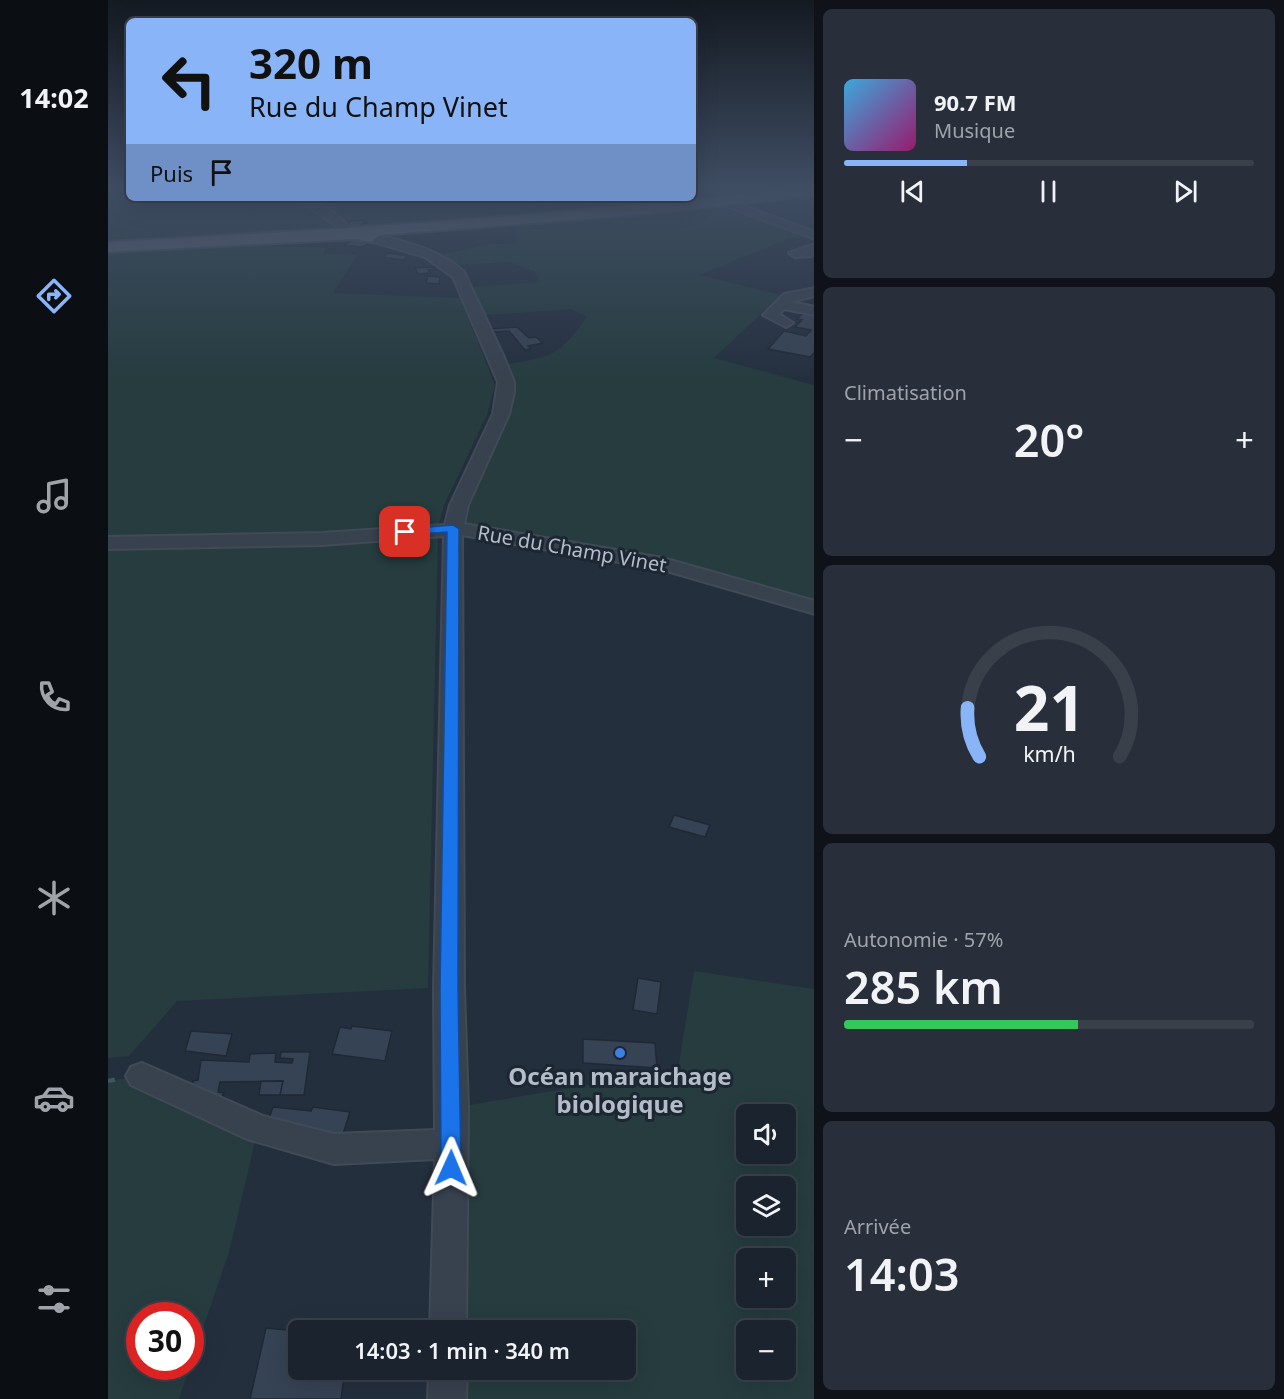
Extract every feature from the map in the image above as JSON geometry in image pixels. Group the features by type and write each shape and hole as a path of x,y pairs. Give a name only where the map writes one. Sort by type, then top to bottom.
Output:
{"street":[{"path":"424,251 449,263 463,283 506,382 501,414 459,505 453,529 448,1320"},
{"path":"795,253 810,251"},
{"path":"786,323 770,315 789,297 814,292"},
{"path":"781,304 814,311"},
{"name":"Rue du Champ Vinet","path":"108,543 322,539 453,529 663,564 814,608"},
{"path":"142,1076 258,1129 334,1149 451,1144"},
{"path":"447,1380 447,1399"}],"green space":[{"path":"108,251 324,251 323,253 357,255 333,293 460,298 495,385 487,415 444,505 438,528 428,988 177,1001 129,1056 108,1058"},
{"path":"457,251 757,251 700,275 781,295 714,358 814,385 814,608 663,564 463,525 476,483 505,424 515,396 516,383 508,364 535,359 554,352 562,347 587,317 571,309 485,315 471,287 540,282 534,271 510,262 457,265 440,255"},
{"path":"694,971 814,989 814,1399 447,1399 448,1380 636,1380 636,1320 448,1320 452,1108 678,1070"},
{"path":"142,1076 258,1129 229,1252 204,1326 204,1302 126,1302 126,1380 186,1380 179,1399 108,1399 108,1081"}],"building":[{"path":"389,253 408,256 403,260 383,257"},
{"path":"435,267 436,269 428,270 430,273 418,274 415,268"},
{"path":"428,276 440,277 439,284 426,283"},
{"path":"805,311 814,313 814,353 810,357 768,349 784,331 806,336 811,330 795,327 802,320 797,319"},
{"path":"517,327 529,338 536,337 543,343 528,346 531,349 525,350 509,331 492,332 490,329"},
{"path":"674,815 710,825 705,837 669,827"},
{"path":"638,978 661,982 657,1014 633,1010"},
{"path":"352,1026 392,1031 385,1061 332,1054 340,1027 351,1029"},
{"path":"191,1031 232,1034 226,1056 185,1051"},
{"path":"583,1039 655,1043 657,1068 583,1063"},
{"path":"281,1052 310,1052 304,1095 280,1095 283,1081 220,1082 218,1092 224,1093 217,1105 191,1089 193,1081 198,1080 201,1060 249,1062 250,1054 276,1053 275,1062 292,1063 293,1059 280,1058"},
{"path":"261,1081 283,1081 280,1095 259,1095"},
{"path":"273,1107 311,1111 313,1107 350,1112 342,1137 266,1127"},
{"path":"266,1328 288,1330 288,1380 344,1380 341,1399 250,1399"}],"place":[{"name":"Océan maraichage biologique","path":"620,1053"}],"route":[{"path":"405,532 453,529 449,988 451,1168"}]}
